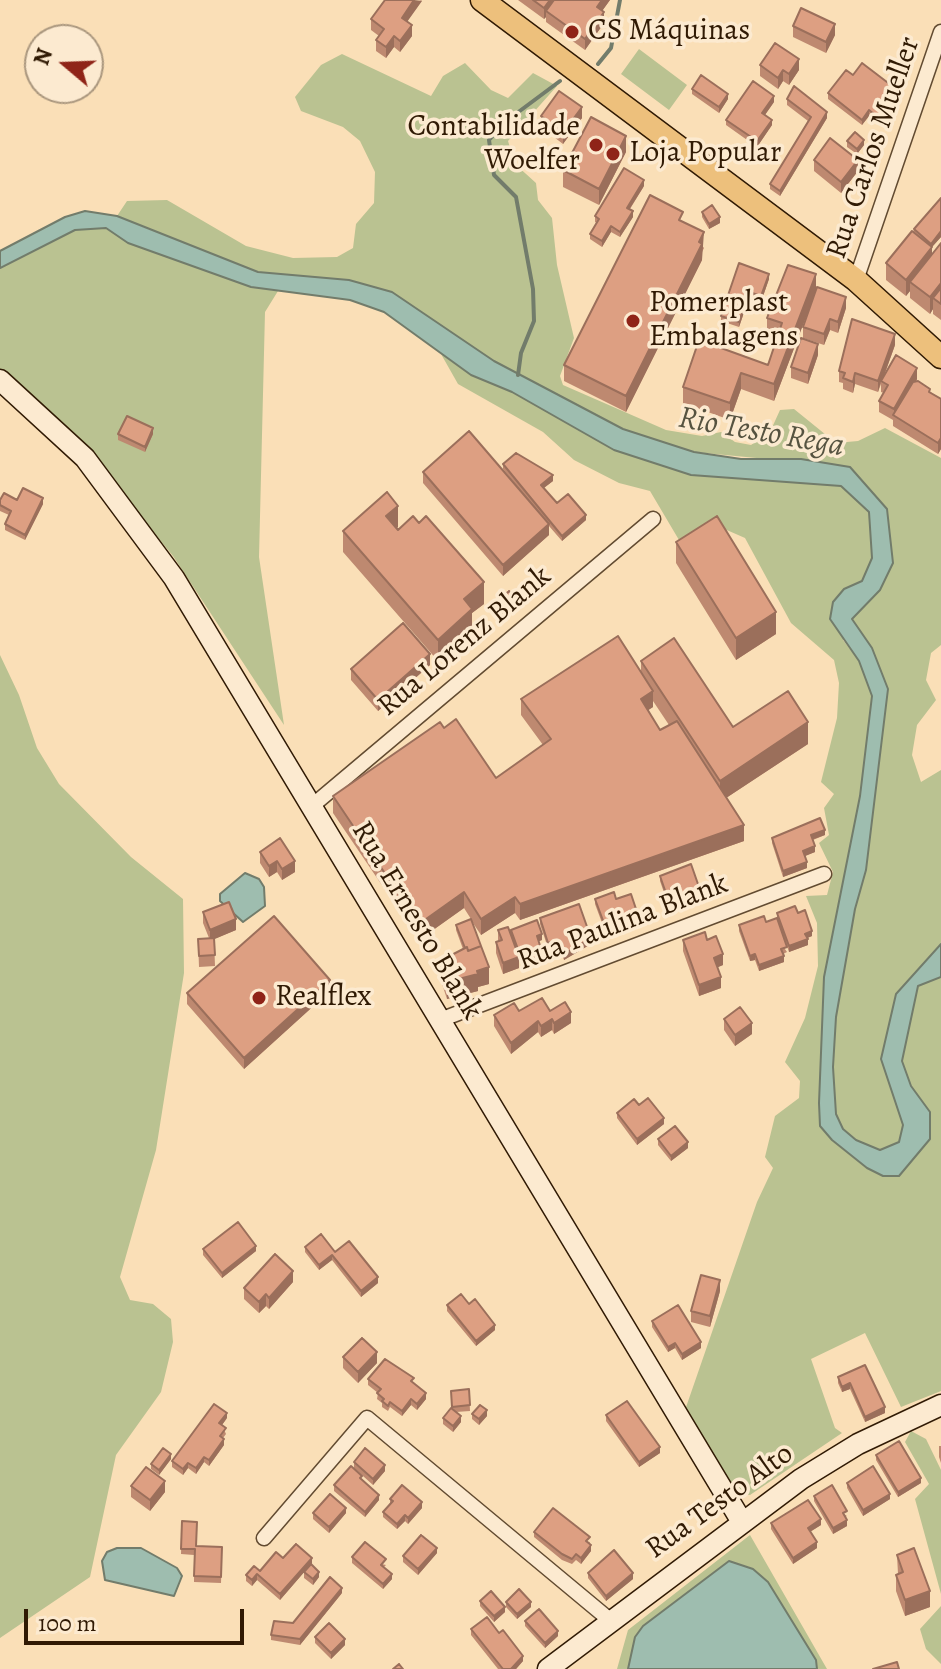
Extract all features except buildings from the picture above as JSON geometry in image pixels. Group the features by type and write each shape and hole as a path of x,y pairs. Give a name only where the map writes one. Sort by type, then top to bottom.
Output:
{"main road":[{"path":"482,0 856,280 919,333 941,357"}],"street":[{"name":"Rua Carlos Mueller","path":"856,280 941,32"},
{"name":"Rua Ernesto Blank","path":"0,380 29,402 85,458 146,537 312,806 742,1522"},
{"name":"Rua Lorenz Blank","path":"312,806 653,519"},
{"name":"Rua Paulina Blank","path":"440,1020 824,874"},
{"name":"Rua Testo Alto","path":"548,1669 742,1522 826,1463 941,1405"},
{"path":"264,1538 367,1418 611,1621"}],"green space":[{"path":"639,49 687,85 669,110 621,74"},
{"path":"342,54 431,96 443,76 465,63 491,90 508,98 533,73 557,86 508,141 515,164 536,183 538,200 552,218 557,265 574,338 560,376 563,385 666,430 702,436 721,432 735,442 751,445 770,432 780,410 794,409 836,443 858,441 885,428 941,458 941,645 931,653 926,680 936,700 917,725 912,755 921,782 941,770 941,944 896,994 881,1059 903,1125 899,1142 881,1150 856,1140 843,1129 836,1114 833,1067 836,1017 855,909 866,870 888,689 872,648 852,619 893,563 887,509 850,467 694,452 623,429 494,361 392,292 349,280 258,272 117,216 127,201 167,200 246,246 293,258 337,257 353,248 356,224 374,203 375,172 360,141 343,127 301,111 295,97 321,65"},
{"path":"106,228 128,243 251,287 278,291 265,312 259,557 284,725 173,556 57,419 0,369 0,268 75,230"},
{"path":"441,354 471,375 512,392 614,450 691,475 841,486 869,512 872,558 862,581 844,589 843,640 859,661 872,696 860,796 824,977 819,1103 883,1176 930,1112 911,1086 902,1061 918,986 941,977 941,1391 901,1407 865,1333 811,1359 835,1428 842,1433 750,1495 733,1494 684,1413 757,1202 773,1168 765,1157 775,1116 799,1098 800,1081 785,1062 805,1018 818,966 817,923 806,896 827,895 833,872 819,843 829,835 824,808 834,794 821,782 837,718 839,683 834,660 791,623 745,538 713,524 679,540 650,491 619,483 574,460 543,432 458,384"},
{"path":"0,655 19,695 37,748 59,784 131,857 183,899 184,973 156,1150 120,1277 130,1300 153,1304 171,1319 173,1342 161,1392 116,1455 90,1577 0,1638"},
{"path":"911,1431 926,1439 941,1470 941,1594 915,1499 929,1484 905,1442"},
{"path":"750,1535 827,1669 617,1669 628,1630"},
{"path":"941,1606 941,1664 926,1649 920,1629"}],"shaded area":[{"path":"85,211 117,216 258,272 349,280 392,292 494,361 623,429 694,452 741,459 801,459 850,467 887,509 893,563 880,590 852,619 872,648 888,689 866,870 855,909 836,1017 833,1067 836,1114 843,1129 856,1140 880,1150 899,1142 903,1125 881,1059 896,994 941,944 941,977 918,986 902,1061 911,1086 930,1112 930,1139 899,1176 883,1176 867,1168 832,1140 820,1126 824,977 860,796 872,696 859,661 830,619 833,602 844,589 862,581 872,558 869,512 841,486 691,475 614,450 512,392 471,375 384,312 350,300 251,287 128,243 106,228 75,230 0,268 0,251 65,217"},
{"path":"245,873 259,879 264,887 265,906 243,922 220,901 220,894"},
{"path":"117,1548 141,1548 177,1568 182,1576 174,1596 105,1580 102,1561 107,1552"},
{"path":"729,1561 753,1569 768,1582 816,1660 817,1669 628,1669 635,1637 643,1626"}],"waterway":[{"path":"598,64 611,48 620,0"},
{"path":"518,375 521,353 534,321 533,289 516,197 494,175 489,140 505,122 560,81"}],"place":[{"name":"CS Máquinas","path":"572,32"},
{"name":"Contabilidade Woelfer","path":"596,145"},
{"name":"Loja Popular","path":"613,154"},
{"name":"Pomerplast Embalagens","path":"633,321"},
{"name":"Realflex","path":"259,998"}],"water label":[{"name":"Rio Testo Rega","path":"761,433"}]}
